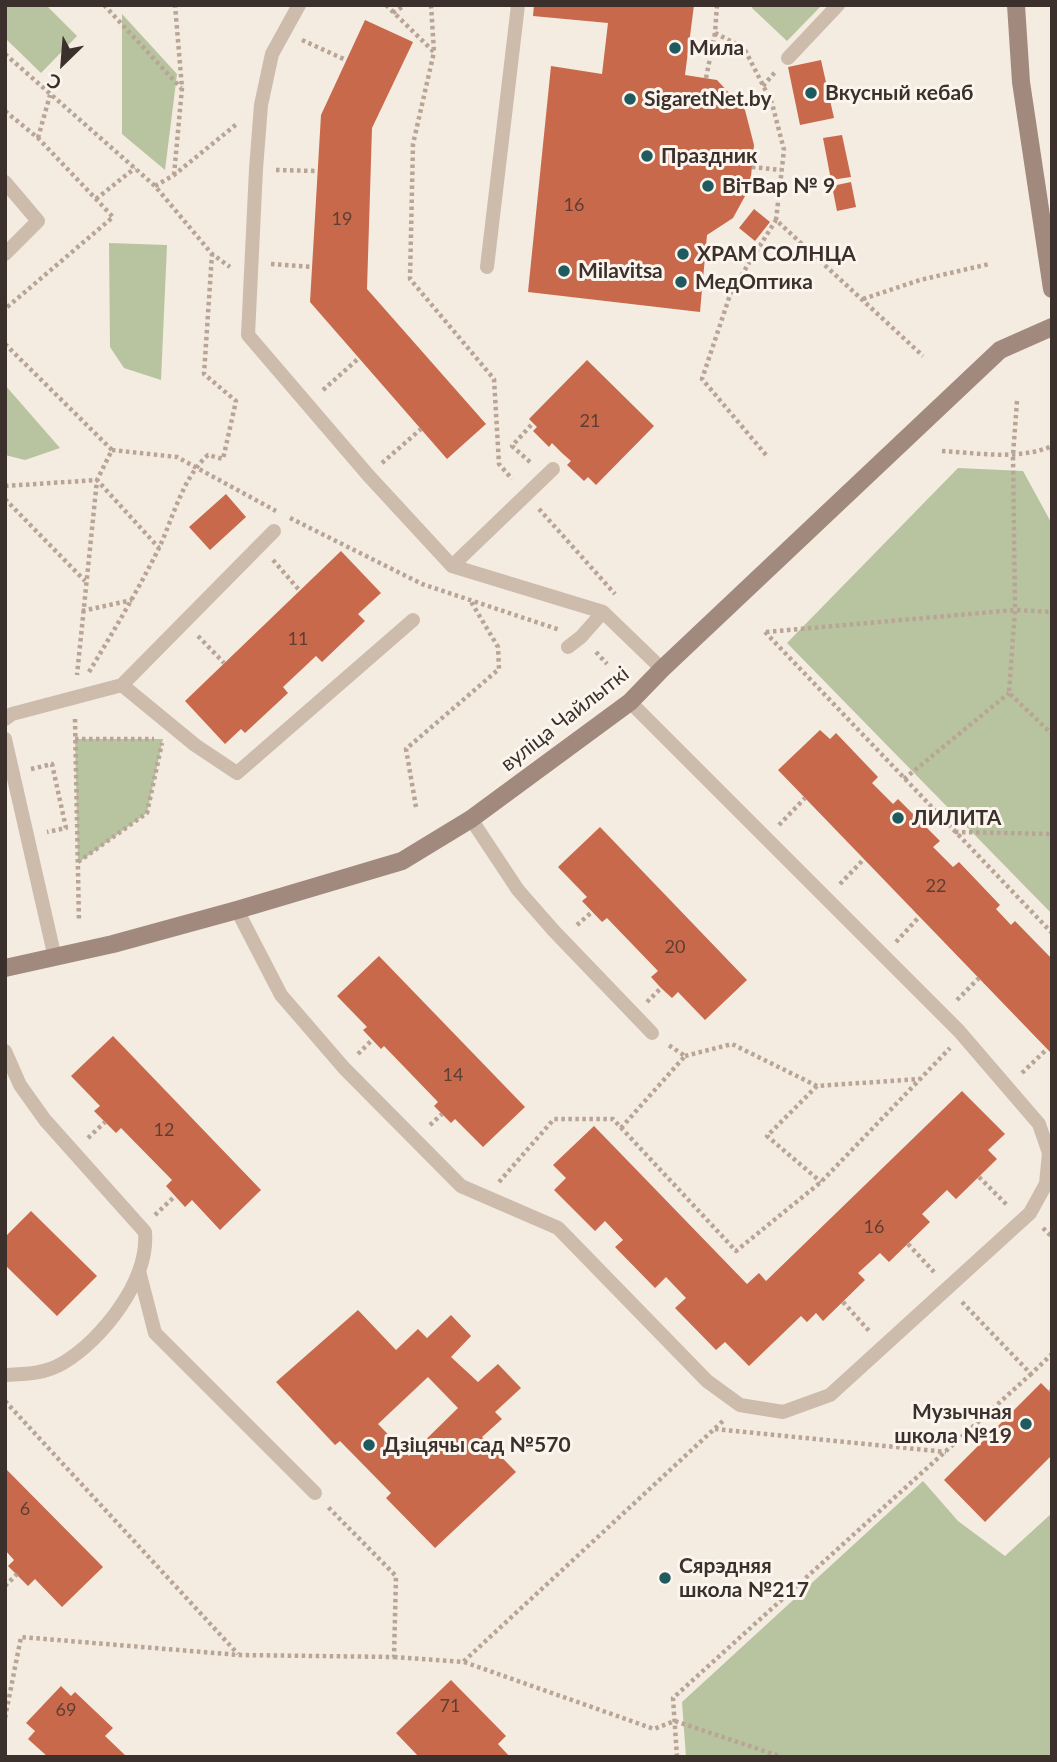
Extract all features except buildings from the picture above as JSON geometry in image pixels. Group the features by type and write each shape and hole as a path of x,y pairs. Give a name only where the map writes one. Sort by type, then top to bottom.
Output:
{"street":[{"path":"1016,5 1021,82 1052,289"},
{"name":"вуліца Чайлыткі","path":"5,968 55,958 237,910 402,861 471,819 630,702 1000,350 1052,327"}],"lane":[{"path":"299,5 272,54 261,105 248,335 368,475 452,565 603,612 662,669"},
{"path":"487,267 518,5"},
{"path":"788,58 838,5"},
{"path":"5,182 38,221 5,254"},
{"path":"452,565 550,473"},
{"path":"5,719 12,714 122,685 274,531"},
{"path":"568,647 581,637 603,612"},
{"path":"122,685 195,745 237,773 412,620"},
{"path":"237,910 281,995 344,1068 461,1186 558,1228 707,1381 740,1405 783,1412 830,1395 1030,1213 1046,1184 1049,1153 1039,1124 943,1014 630,702"},
{"path":"5,739 10,780 55,958"},
{"path":"471,819 518,890 652,1033"},
{"path":"5,1051 13,1087 145,1232 146,1249 139,1271 117,1312 97,1334 63,1363 40,1373 5,1375"},
{"path":"139,1271 155,1333 315,1493"}],"path":[{"path":"104,5 182,88"},
{"path":"174,175 182,88 175,5"},
{"path":"386,5 434,52"},
{"path":"393,13 405,5"},
{"path":"431,5 434,52 413,144 410,279 494,380 499,464 618,597"},
{"path":"706,78 715,33 717,5"},
{"path":"283,32 346,60"},
{"path":"715,33 744,48 772,103 784,150 776,220 731,292 702,379 766,455"},
{"path":"688,51 711,53"},
{"path":"5,54 155,186 212,254 251,282"},
{"path":"38,138 50,94"},
{"path":"155,186 174,175 261,105"},
{"path":"5,111 38,138 113,217 5,309"},
{"path":"752,167 782,170"},
{"path":"96,199 135,168"},
{"path":"256,169 317,171"},
{"path":"776,220 923,356"},
{"path":"75,697 132,600 196,466 208,454 223,459 236,401 204,374 212,254"},
{"path":"251,262 312,267"},
{"path":"863,300 920,280 989,264"},
{"path":"5,344 112,450 177,457 422,584 581,637 607,664"},
{"path":"308,403 359,358"},
{"path":"904,779 1009,693 1015,611 1013,455 1017,401"},
{"path":"533,423 512,446 550,473"},
{"path":"368,475 421,429"},
{"path":"943,451 1013,455 1038,452 1050,447 1052,451"},
{"path":"79,922 75,697 97,480 112,450"},
{"path":"97,480 159,548"},
{"path":"5,486 97,480"},
{"path":"5,499 85,580"},
{"path":"261,545 300,591"},
{"path":"416,807 406,749 499,668 498,647 469,599"},
{"path":"82,611 132,600"},
{"path":"1052,612 1015,611 765,632 1052,933"},
{"path":"183,621 224,663"},
{"path":"1009,693 1052,734"},
{"path":"75,740 163,739 147,813 78,863"},
{"path":"766,838 805,798"},
{"path":"954,832 1052,834"},
{"path":"826,897 864,859"},
{"path":"884,955 919,916"},
{"path":"943,1014 979,978"},
{"path":"652,1033 685,1056"},
{"path":"486,1197 554,1119 613,1119 736,1251 821,1182 962,1035"},
{"path":"621,1128 685,1056 732,1044 817,1086 920,1079"},
{"path":"1007,1087 1047,1049"},
{"path":"817,1086 767,1136 821,1182"},
{"path":"979,1177 1021,1221"},
{"path":"908,1244 1031,1374"},
{"path":"842,1302 884,1347"},
{"path":"677,1757 673,1698 1052,1353"},
{"path":"5,1401 239,1655"},
{"path":"463,1662 740,1405"},
{"path":"714,1429 946,1452"},
{"path":"315,1493 396,1576 394,1657"},
{"path":"5,1586 17,1574"},
{"path":"5,1718 21,1637 239,1655 394,1657 463,1662 654,1729 676,1721 782,1757"}],"green space":[{"path":"5,5 46,5 77,36 41,73 5,38"},
{"path":"752,5 822,5 787,41"},
{"path":"122,14 177,74 165,170 122,134"},
{"path":"109,243 167,245 161,380 124,368 110,347"},
{"path":"5,385 60,448 25,460 5,455"},
{"path":"958,468 1023,471 1052,524 1052,914 787,643"},
{"path":"75,739 163,739 147,813 78,863"},
{"path":"923,1481 958,1521 1005,1556 1052,1513 1052,1757 686,1757 682,1702"}],"place":[{"name":"Мила","path":"675,48"},
{"name":"Вкусный кебаб","path":"811,93"},
{"name":"SigaretNet.by","path":"630,99"},
{"name":"Праздник","path":"647,156"},
{"name":"ВітВар № 9","path":"708,186"},
{"name":"ХРАМ СОЛНЦА","path":"683,254"},
{"name":"Milavitsa","path":"564,271"},
{"name":"МедОптика","path":"681,282"},
{"name":"ЛИЛИТА","path":"898,818"},
{"name":"Музычная школа №19","path":"1026,1424"},
{"name":"Дзіцячы сад №570","path":"369,1445"},
{"name":"Сярэдняя школа №217","path":"665,1578"}]}
